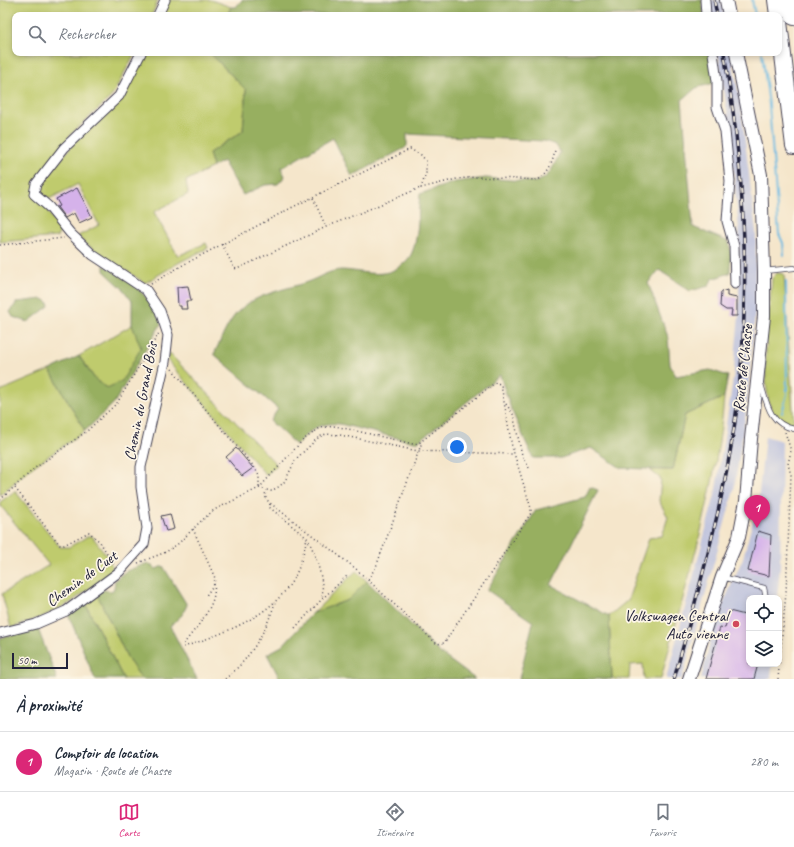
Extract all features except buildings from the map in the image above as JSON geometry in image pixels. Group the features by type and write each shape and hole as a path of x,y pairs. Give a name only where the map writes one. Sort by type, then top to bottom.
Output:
{"highway":[{"path":"776,0 778,12"},
{"path":"791,0 794,17"},
{"path":"782,47 794,146"}],"main road":[{"path":"726,0 728,12"},
{"name":"Route de Chasse","path":"689,679 722,578 739,537 746,501 764,316 764,271 760,175 737,56"}],"street":[{"path":"159,12 165,0"},
{"path":"705,0 706,12"},
{"name":"Chemin du Grand Bois","path":"134,561 144,544 146,537 147,524 141,487 141,467 165,362 168,335 160,311 146,290 94,255 70,233 49,206 36,197 35,188 64,148 119,96 139,56"},
{"path":"714,56 718,80 717,107 725,131 730,181 727,221 734,246 735,284"},
{"name":"Chemin de Cuet","path":"0,633 36,624 66,610 134,561"}],"lane":[{"path":"764,271 794,268"},
{"path":"758,375 773,418 784,426 794,429"},
{"path":"722,578 764,588 765,595"}],"path":[{"path":"146,290 152,282 222,244 410,149 421,155 426,160 427,168 421,188"},
{"path":"222,244 234,268 237,269 326,227 421,188 457,179 476,177 538,180 545,174 554,156 555,149"},
{"path":"313,198 326,227"},
{"path":"0,245 53,240 63,238 70,233"},
{"path":"0,500 15,488 35,468 87,431 117,403 157,334 166,328"},
{"path":"165,362 255,468 259,476 258,488"},
{"path":"134,561 166,552 179,543 193,528 223,505 258,488 303,440 320,428 335,426 413,444 422,441 496,382 501,385 514,454 531,508 531,513 444,643 437,644 368,579 270,503 266,499 265,491"},
{"path":"504,403 513,414 522,455 529,468"},
{"path":"778,679 786,593 791,475 788,464 791,451 784,426"},
{"path":"258,488 265,491 280,486 285,481 296,459 319,437 326,434 418,452 514,454"},
{"path":"368,579 376,567 422,441"},
{"path":"15,488 60,545 64,545 89,532 100,542 119,572"},
{"path":"270,503 269,507 307,538 320,576 322,599"},
{"path":"193,528 213,572 215,597 183,645 184,647 258,616 275,602"},
{"path":"225,679 241,666 257,643 275,602 296,574 307,538"},
{"path":"295,628 322,599 348,575"},
{"path":"205,597 214,584"}],"shaded area":[{"path":"709,0 721,0 723,12 711,12"},
{"path":"718,56 732,56 741,107 756,232 755,313 746,412 734,490 682,679 666,679 715,495 733,380 739,315 739,231 729,122"},
{"path":"765,436 782,441 780,568 777,595 746,595 746,667 772,667 771,679 701,679 714,625 743,558 758,502"}],"green space":[{"path":"0,0 158,0 153,12 12,12 12,56 133,56 112,96 73,132 35,183 44,206 61,230 57,237 0,242"},
{"path":"168,0 211,0 231,7 228,12 162,12"},
{"path":"242,0 702,0 704,12 228,12 231,7 236,7"},
{"path":"143,56 213,56 246,90 243,131 209,153 213,167 186,181 188,194 154,212 178,256 206,243 208,248 180,262 145,283 84,243 78,236 99,225 78,184 45,201 40,196 38,189 76,140 123,99"},
{"path":"213,56 710,56 714,83 696,88 682,100 693,227 729,242 731,254 730,273 712,279 709,286 690,291 659,270 648,283 668,337 670,365 676,376 710,370 728,376 724,397 685,415 673,470 621,468 591,448 561,458 533,458 511,409 500,375 419,441 414,442 340,424 326,424 315,428 296,445 270,421 278,409 214,354 227,327 239,311 247,304 266,294 307,282 333,271 342,270 376,274 393,271 408,259 412,253 416,238 420,194 455,182 486,178 535,182 548,175 560,152 556,145 544,141 407,134 407,146 405,148 352,176 333,138 281,168 285,176 278,184 265,185 243,195 223,161 213,167 209,153 243,131 246,90"},
{"path":"104,265 131,283 145,296 151,304 161,324 114,403 85,431 50,370 79,356 95,379 107,388 122,381 141,348 132,325 132,301 122,288 104,271"},
{"path":"777,273 784,274 794,426 779,420 775,416 770,404 767,389 767,329 772,278"},
{"path":"43,299 48,302 49,306 28,322 13,317 10,312 17,302"},
{"path":"132,325 142,348 122,381 107,389 95,379 79,356"},
{"path":"169,353 277,465 266,475 168,361"},
{"path":"50,370 85,431 31,468 0,495 0,391"},
{"path":"724,397 715,468 707,504 690,574 661,679 644,679 643,664 630,665 629,679 614,679 612,677 609,616 628,600 649,538 662,536 668,517 659,501 661,479 650,470 673,470 685,415"},
{"path":"590,487 598,490 551,585 609,616 612,679 519,679 533,622 487,590 536,510 585,497"},
{"path":"15,491 60,547 69,547 88,536 92,536 108,557 113,569 112,572 70,603 42,617 11,628 2,594 49,565 0,505 0,502"},
{"path":"148,563 156,569 163,566 187,605 182,615 170,626 197,679 142,679 129,661 96,592 103,590 112,591 115,580 126,571"},
{"path":"356,571 367,581 348,600 313,613"},
{"path":"367,581 440,653 475,679 280,679 267,654 282,646 313,613 348,600"},
{"path":"96,592 129,661 142,679 124,679 122,676 84,601"},
{"path":"84,601 124,679 95,679 68,614"},
{"path":"38,629 57,679 0,679 0,638"}],"waterway":[{"path":"752,0 754,12"},
{"path":"762,56 769,105 779,234 783,243 784,255"},
{"path":"782,413 787,394 786,281"}],"railway":[{"path":"714,0 716,12"},
{"path":"674,679 720,505 733,434 742,356 745,269 741,182 731,96 724,56"}],"place":[{"name":"Comptoir de location","path":"757,528"},
{"name":"Volkswagen Central Auto vienne","path":"736,624"}]}
